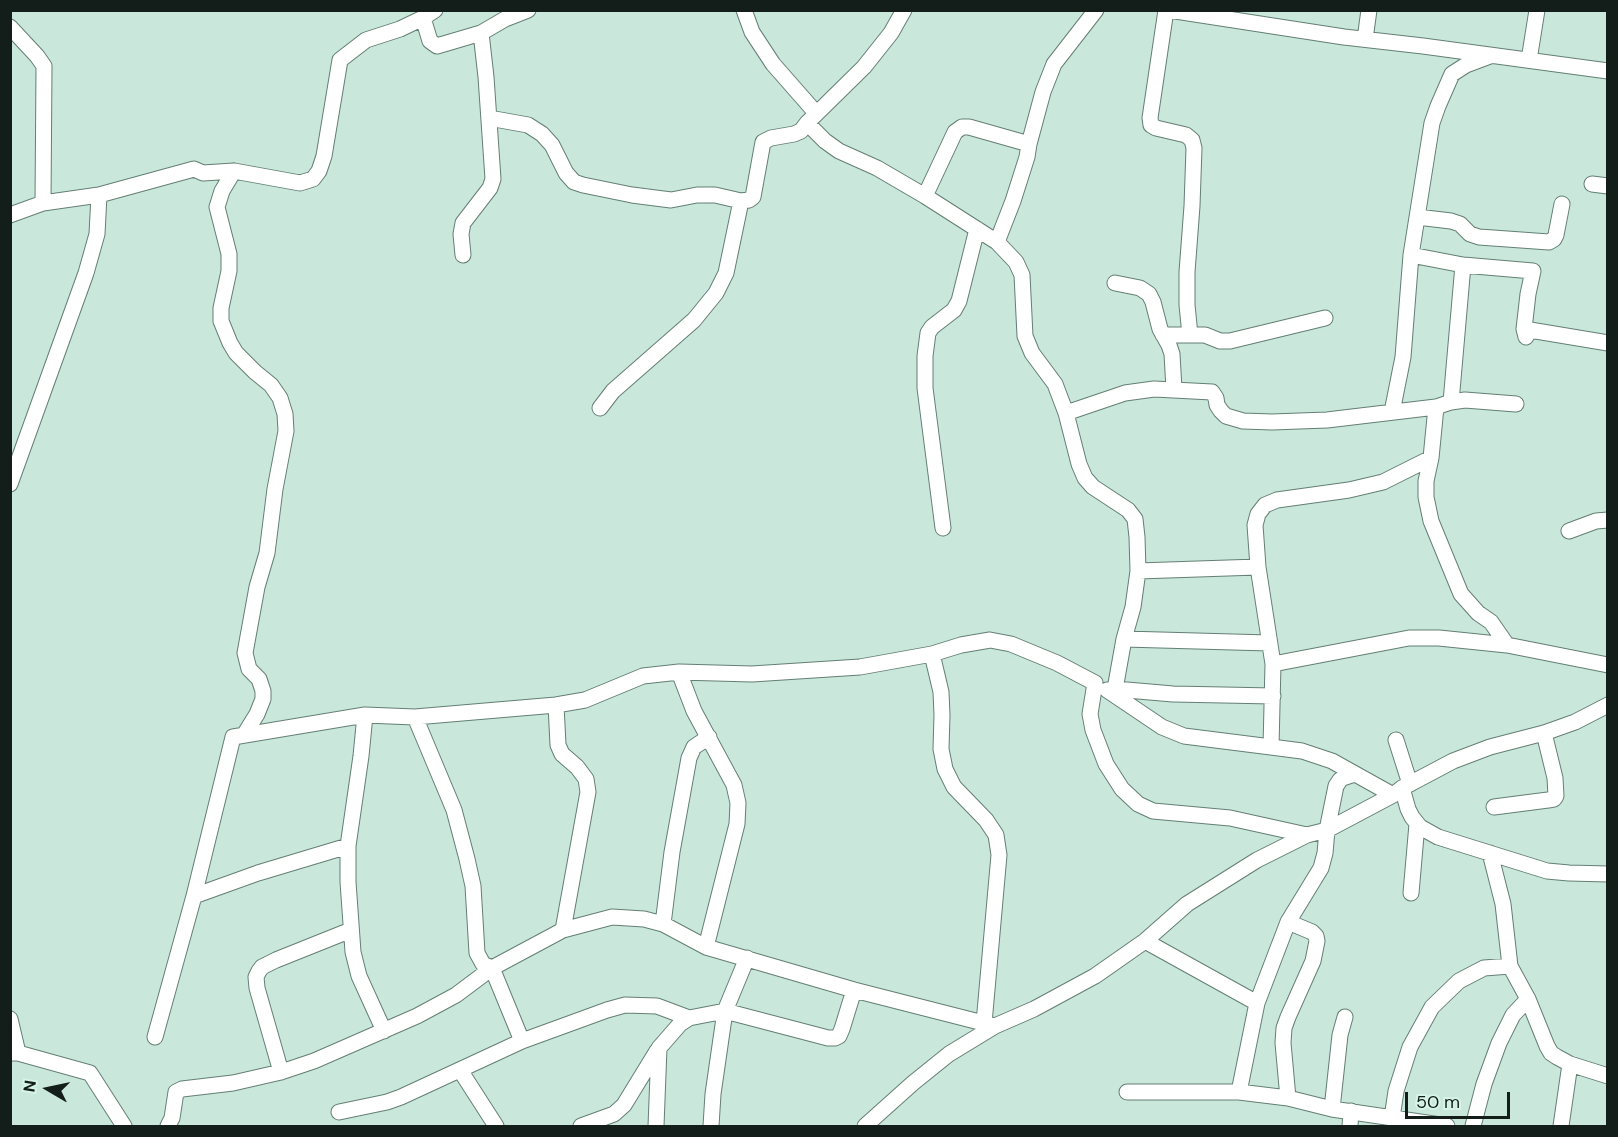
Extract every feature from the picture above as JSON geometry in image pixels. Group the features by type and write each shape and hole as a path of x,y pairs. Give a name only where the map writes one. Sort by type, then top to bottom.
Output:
{"street":[{"path":"10,216 43,203 99,195 194,169 203,172 234,171 300,183 313,179 320,171 324,156 340,60 366,40 400,29 429,14 430,41 437,46 481,33 505,19 528,10"},
{"path":"744,10 752,32 825,141 838,151 877,168 925,196 997,242 1016,262 1022,275 1025,336 1032,353 1054,384 1066,413 1079,464 1085,478 1093,487 1128,510 1135,519 1138,571 1133,607 1106,688 1090,714 1093,730 1106,764 1122,789 1137,804 1153,811 1230,818 1307,835"},
{"path":"489,118 528,125 542,134 552,145 566,173 574,182 583,185 671,200 697,195 749,200 753,197 763,142 801,130 864,67 891,33 904,10"},
{"path":"997,242 1024,168 1043,92 1054,64 1096,10"},
{"path":"1190,335 1187,272 1194,148 1192,140 1186,135 1156,128 1152,125 1150,118 1168,10 1247,16 1365,39 1608,71"},
{"path":"1365,39 1370,10"},
{"path":"1529,60 1537,10"},
{"path":"10,27 44,66 43,203"},
{"path":"463,255 461,234 463,223 490,188 493,179 481,33"},
{"path":"1392,412 1403,357 1411,255 1432,123 1452,74 1466,65 1493,55"},
{"path":"925,196 956,132 962,127 1029,144"},
{"path":"234,171 222,191 217,207 229,254 229,271 220,308 220,321 236,353 271,385 280,398 285,414 286,431 275,489 267,554 257,587 246,653 249,669 259,679 263,699 258,714 244,735"},
{"path":"1592,184 1608,186"},
{"path":"10,484 86,273 97,234 99,195"},
{"path":"600,408 613,391 694,320 716,293 726,273 741,201"},
{"path":"1417,217 1451,221 1460,224 1470,234 1479,237 1548,242 1556,235 1562,204"},
{"path":"943,528 925,388 925,356 928,333 932,327 954,310 959,301 977,229"},
{"path":"1411,255 1463,265 1533,271 1528,294 1525,333 1608,343"},
{"path":"1463,265 1444,405 1426,481 1426,497 1431,521 1461,594 1478,613 1491,622 1507,645"},
{"path":"1115,283 1140,288 1149,294 1172,354 1174,389"},
{"path":"1163,335 1205,335 1230,341 1325,318"},
{"path":"1066,413 1125,393 1154,389 1212,393 1217,405 1226,416 1243,421 1328,420 1476,400 1516,404"},
{"path":"1271,747 1273,664 1258,567 1255,525 1258,514 1265,505 1277,500 1349,490 1383,482 1431,458"},
{"path":"1569,531 1607,517"},
{"path":"1138,571 1258,567"},
{"path":"1273,664 1409,638 1439,638 1507,645 1608,665"},
{"path":"1124,639 1269,643"},
{"path":"155,1037 194,896 233,737 365,715 415,717 556,705 585,700 643,676 679,672 752,674 860,667 932,654 990,640 1011,644 1057,663 1106,688 1162,728 1184,736 1302,751 1332,761 1355,774 1402,789"},
{"path":"932,654 941,692 941,748 945,769 954,787 986,820 996,835 999,855 989,1024"},
{"path":"679,672 694,711 734,785 738,803 737,824 706,947"},
{"path":"1106,688 1173,694 1273,696"},
{"path":"556,705 558,745 562,754 577,767 586,779 588,792 563,930"},
{"path":"865,1126 949,1054 989,1024 1034,1009 1095,976 1145,941 1187,904 1257,860 1307,835 1327,831 1462,757 1575,722 1608,705"},
{"path":"365,715 348,846 348,882 353,952 360,976 384,1031"},
{"path":"415,717 454,810 467,859 472,886 477,953 483,964 492,968 522,1041"},
{"path":"1494,807 1524,804 1556,797 1555,778 1544,733"},
{"path":"663,924 672,852 689,758 694,747 709,737"},
{"path":"1396,740 1402,789 1408,808 1417,824 1425,830 1438,837 1547,871 1608,874"},
{"path":"1239,1092 1257,1003 1288,922 1321,868 1336,786 1343,778 1355,774"},
{"path":"1410,893 1417,824"},
{"path":"194,896 258,873 348,846"},
{"path":"1490,853 1503,904 1510,966 1528,999 1544,1040 1551,1053 1570,1064 1608,1076"},
{"path":"168,1126 172,1118 176,1092 182,1089 233,1083 281,1072 324,1057 417,1016 456,995 492,968 563,930 612,917 644,919 663,924 706,947 854,990 989,1024"},
{"path":"1288,922 1312,932 1317,941 1313,962 1284,1028 1283,1043 1288,1098"},
{"path":"281,1072 257,988 256,977 262,967 276,960 351,930"},
{"path":"1145,941 1257,1003"},
{"path":"711,1126 713,1094 725,1011 747,958"},
{"path":"1392,1118 1396,1091 1410,1047 1432,1007 1460,981 1484,968 1510,966"},
{"path":"581,1126 614,1114 624,1105 659,1048 680,1024 689,1018 725,1011 835,1038 839,1036 842,1029 854,990"},
{"path":"1473,1126 1484,1084 1499,1043 1513,1015 1528,999"},
{"path":"339,1112 394,1099 522,1041 607,1010 626,1005 657,1006 689,1018"},
{"path":"1332,1109 1340,1035 1345,1017"},
{"path":"10,1019 14,1053 90,1073 124,1126"},
{"path":"656,1126 659,1048"},
{"path":"1561,1126 1570,1064"},
{"path":"460,1070 495,1126"},
{"path":"1127,1092 1239,1092 1288,1098 1332,1109 1351,1119 1392,1118 1447,1126"}]}
